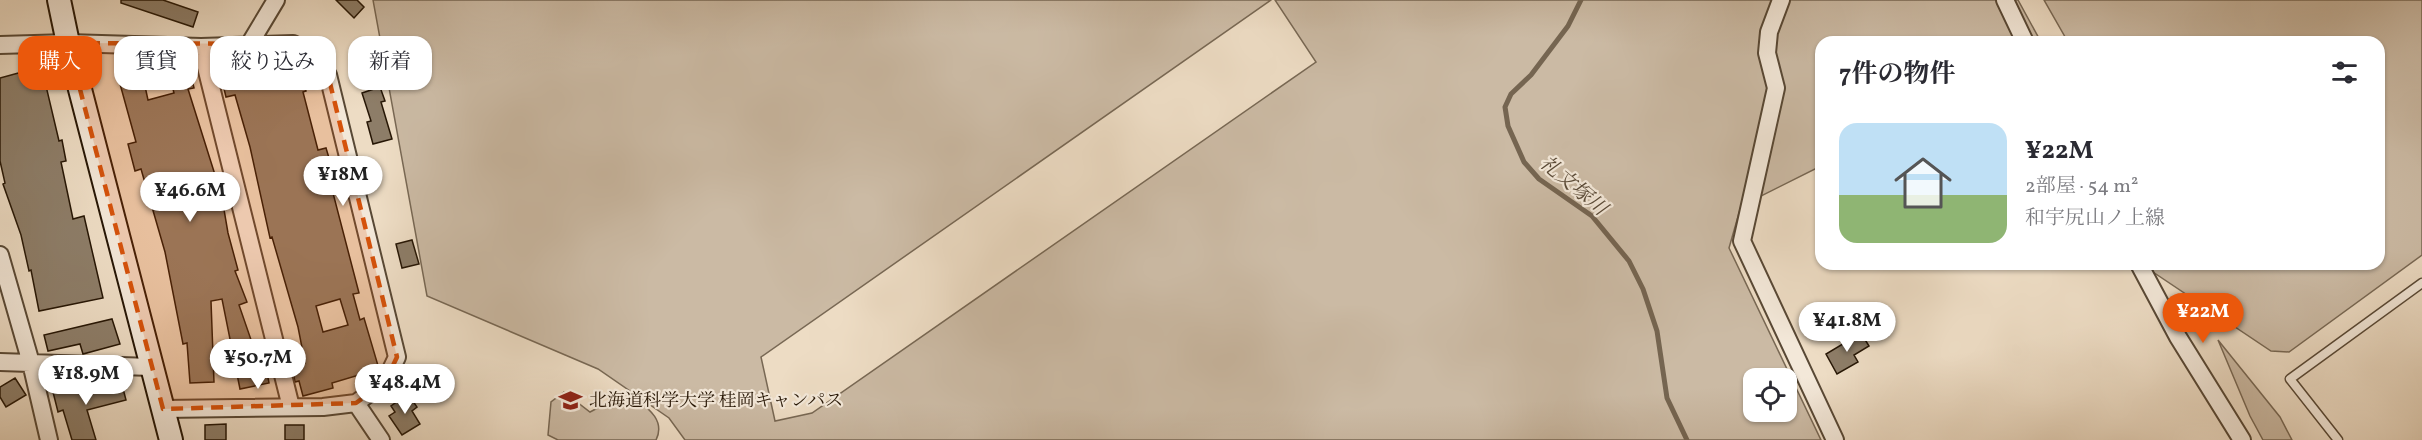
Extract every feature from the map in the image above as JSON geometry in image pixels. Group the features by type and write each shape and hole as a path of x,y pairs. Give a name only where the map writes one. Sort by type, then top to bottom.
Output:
{"street":[{"path":"59,0 67,36"},
{"path":"254,36 276,0"},
{"path":"1781,0 1769,32 1767,53 1776,88 1742,240 1835,440"},
{"path":"2005,0 2022,36"},
{"path":"0,45 18,44"},
{"path":"102,44 210,47"},
{"path":"201,47 291,407"},
{"path":"80,90 171,440"},
{"path":"163,409 291,407 356,403 385,382 397,357 332,90"},
{"path":"0,258 31,363 49,440"},
{"path":"2142,270 2178,336 2242,440"},
{"path":"0,362 151,367"},
{"path":"356,403 381,440"}],"lane":[{"path":"2338,440 2290,379 2422,283"}],"highlighted area":[{"path":"68,43 293,44 313,54 328,75 397,357 385,382 356,403 163,409"}],"shaded area":[{"path":"373,0 1271,0 761,357 775,421 812,413 1316,62 1275,0 2018,0 2038,36 1815,36 1815,169 1741,206 1729,248 1786,368 1743,368 1743,422 1797,422 1797,390 1821,440 685,440 669,418 598,369 427,296 389,90 432,90 432,36 380,36"},
{"path":"2044,0 2422,0 2422,255 2289,352 2271,351 2152,270 2385,270 2385,36 2065,36"},
{"path":"2218,340 2280,417 2292,440 2263,440 2250,416"},
{"path":"564,392 590,412 628,392 656,419 659,432 656,440 558,440 548,435 551,402"}],"building":[{"path":"121,0 163,0 198,12 193,27 121,3"},
{"path":"336,0 357,0 364,7 354,18"},
{"path":"18,73 18,90 47,90 59,141 62,140 66,161 61,162 73,219 84,216 103,298 39,311 31,270 29,271 21,235 3,184 5,183 0,161 0,78"},
{"path":"122,90 146,90 148,100 174,93 173,90 188,90 224,197 222,198 228,233 238,270 235,271 247,302 239,305 259,363 265,362 269,383 240,389 222,299 211,301 214,382 190,383 187,343 183,344 165,252 141,169 135,171 128,144 136,142"},
{"path":"224,90 306,90 303,92 318,150 326,148 332,168 327,170 359,293 353,294 360,320 364,318 379,369 332,383 333,388 303,396 299,381 295,382 292,367 305,363 298,327 272,237 270,238 250,147 235,95 226,97","holes":["340,299 348,325 323,332 316,306"]},
{"path":"381,90 385,101 381,102 392,139 373,144 367,122 371,121 362,93"},
{"path":"412,240 419,264 402,268 396,244"},
{"path":"112,319 120,344 83,354 80,344 48,351 44,335"},
{"path":"1861,333 1869,346 1854,355 1858,362 1837,374 1826,354"},
{"path":"15,378 26,395 6,407 0,397 0,387"},
{"path":"121,381 126,400 87,410 96,440 72,440 63,410 58,412 53,392 79,385 80,391"},
{"path":"408,394 417,407 412,411 420,424 402,435 389,416 395,412 391,406"},
{"path":"226,424 226,440 205,440 205,425"},
{"path":"285,425 304,425 304,440 285,440"}],"waterway":[{"name":"礼文塚川","path":"1581,0 1568,26 1531,75 1511,94 1505,107 1508,126 1524,162 1539,179 1592,216 1629,261 1643,289 1657,331 1667,398 1687,440"}],"place":[{"name":"北海道科学大学 桂岡キャンパス","path":"571,400"}]}
